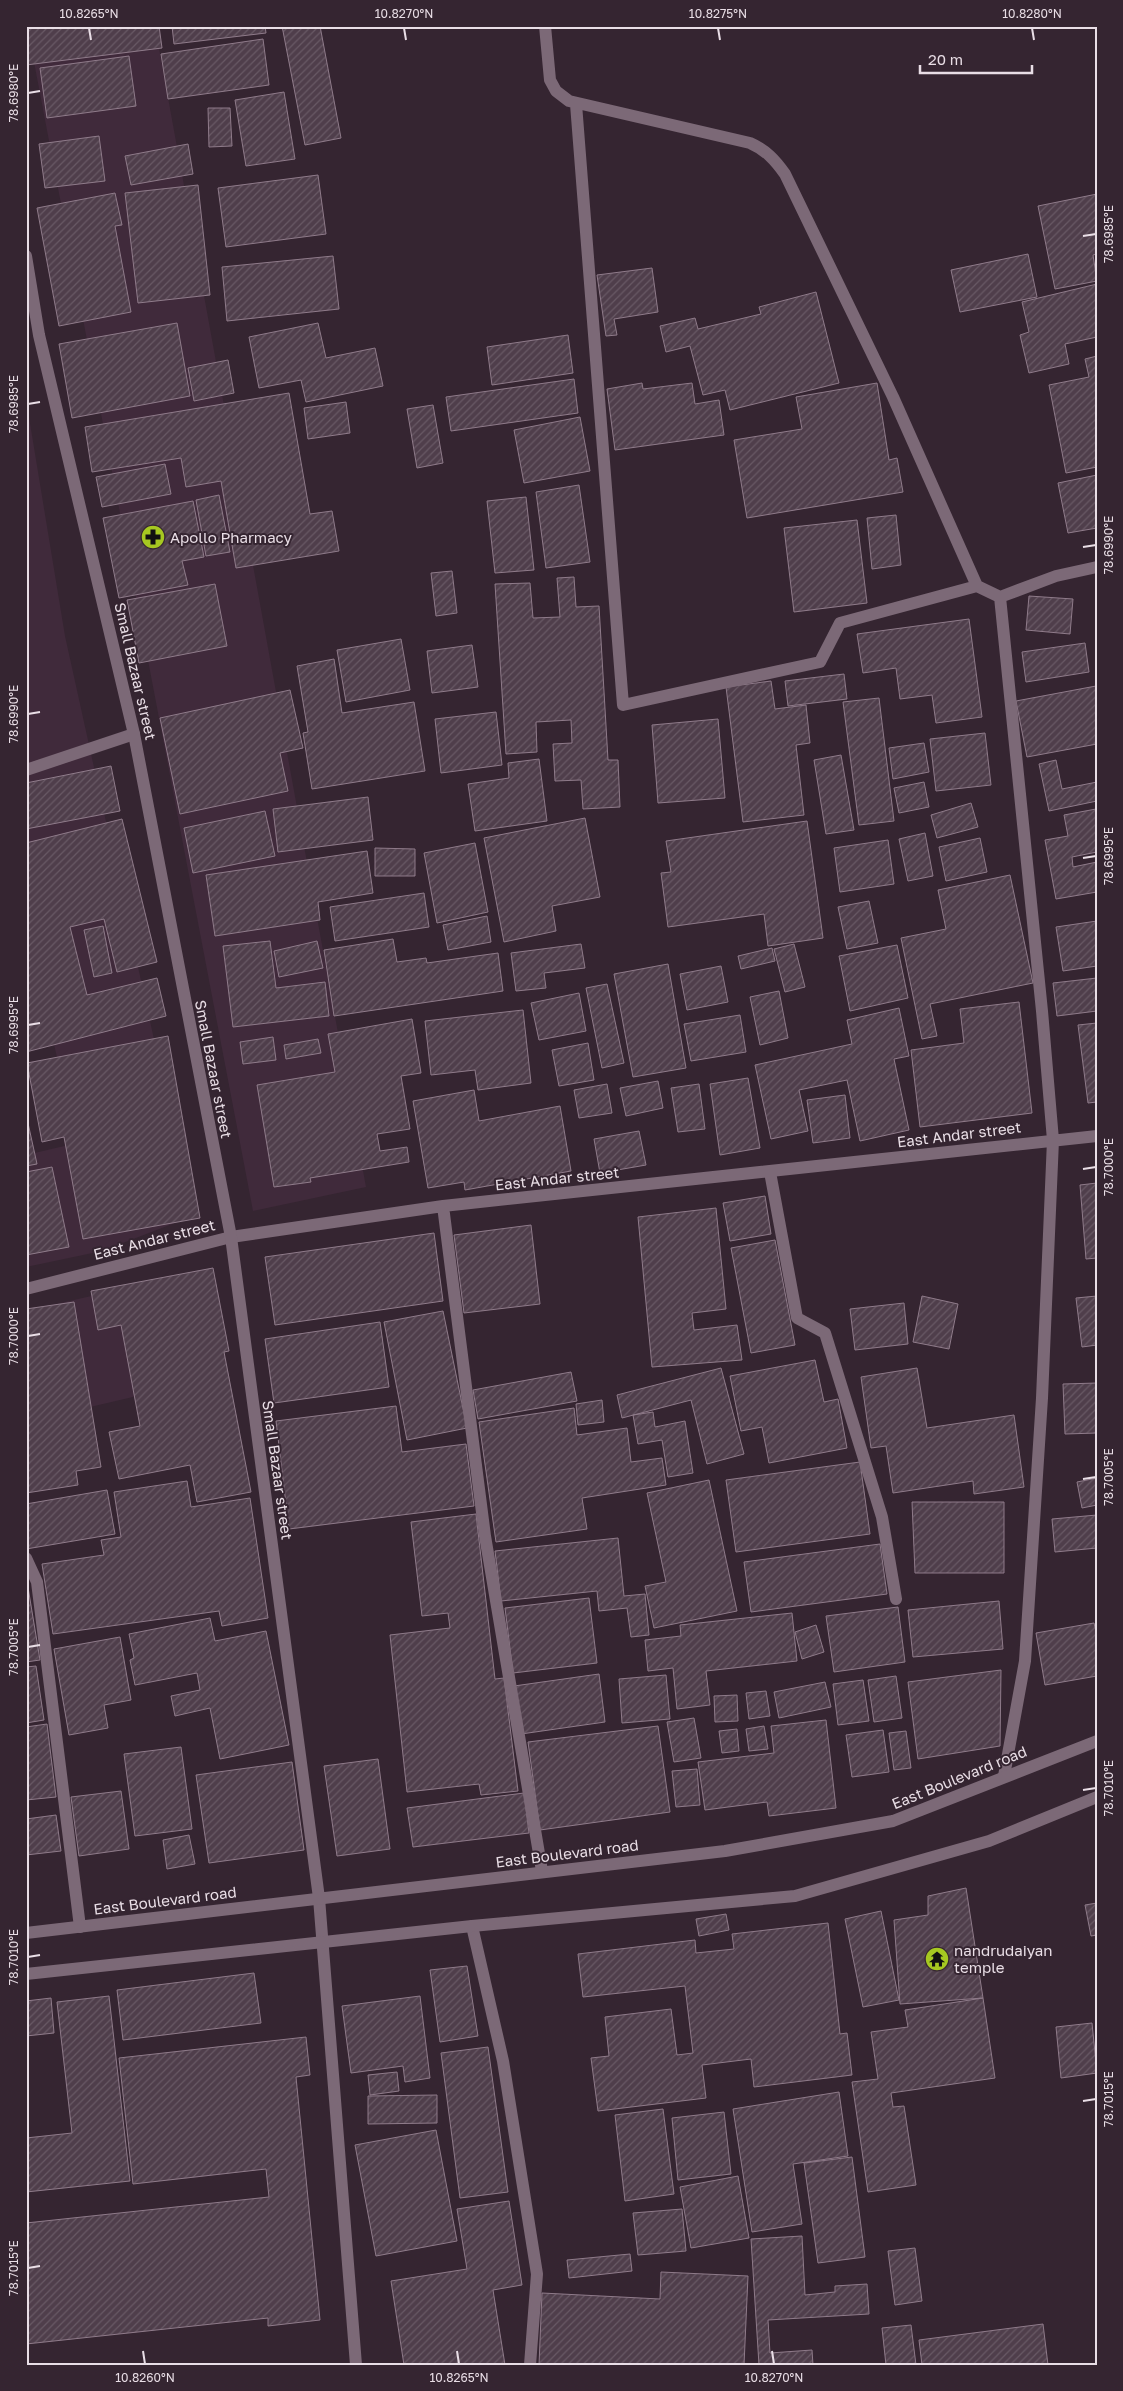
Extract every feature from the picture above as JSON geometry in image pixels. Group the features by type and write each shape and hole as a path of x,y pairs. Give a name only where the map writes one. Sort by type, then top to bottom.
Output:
{"street":[{"path":"544,26 552,86 563,97 576,104 750,143 762,148 773,158 785,174 893,396 977,586 1000,597 1056,576 1097,567"},
{"path":"576,104 623,705 820,662 840,623 977,586"},
{"name":"Small Bazaar street","path":"26,256 39,335 134,734 231,1236 319,1898 356,2365"},
{"path":"1000,597 1042,1011 1052,1140 1042,1398 1025,1661 1004,1776"},
{"path":"26,770 134,734"},
{"name":"East Andar street","path":"26,1289 231,1236 443,1206 1097,1136"},
{"path":"770,1172 797,1318 825,1333 882,1518 896,1599"},
{"path":"443,1206 485,1536 542,1871"},
{"path":"26,1558 37,1582 80,1927"},
{"name":"East Boulevard road","path":"26,1933 725,1851 893,1821 1097,1741"},
{"path":"26,1974 472,1926 795,1896 989,1841 1097,1797"},
{"path":"472,1926 503,2061 537,2274 538,2286 530,2365"}],"shaded area":[{"path":"155,26 366,1187 253,1211 30,41"},
{"path":"26,399 65,636 193,1216 102,1251 26,1267 26,1155 77,1143 26,924"},
{"path":"209,1269 214,1378 26,1422 26,1311"}],"building":[{"path":"26,26 159,26 162,48 26,65"},
{"path":"172,26 265,26 266,33 174,44"},
{"path":"282,26 320,26 341,138 305,145"},
{"path":"263,39 269,85 168,99 161,54"},
{"path":"129,56 136,106 47,118 40,68"},
{"path":"284,92 295,159 246,166 235,100"},
{"path":"208,108 230,108 232,146 209,147"},
{"path":"99,136 105,181 45,188 39,144"},
{"path":"188,144 193,174 131,185 125,156"},
{"path":"318,175 326,234 226,247 218,188"},
{"path":"198,185 210,295 138,303 125,193"},
{"path":"115,193 122,225 115,226 131,312 59,326 37,208"},
{"path":"1097,194 1097,254 1093,255 1097,281 1055,289 1038,206"},
{"path":"1028,254 1037,297 960,312 951,270"},
{"path":"333,256 339,309 227,321 222,267"},
{"path":"652,268 658,312 614,319 617,335 606,336 597,275"},
{"path":"1097,284 1097,337 1065,344 1069,364 1029,373 1020,335 1029,332 1022,302"},
{"path":"816,292 839,383 730,410 725,390 703,395 690,346 666,352 660,326 695,318 698,329 761,314 759,307"},
{"path":"177,323 190,396 72,418 59,344"},
{"path":"318,323 326,358 375,348 383,386 306,402 301,380 259,388 249,337"},
{"path":"568,335 573,373 492,385 487,347"},
{"path":"1097,356 1097,467 1066,473 1049,385 1089,377 1085,359"},
{"path":"228,360 234,393 194,401 188,368"},
{"path":"574,379 578,413 451,431 446,397"},
{"path":"642,383 643,389 692,383 695,404 719,400 724,435 615,450 607,389"},
{"path":"877,383 889,460 897,458 903,492 747,518 734,440 802,429 796,397"},
{"path":"289,393 310,514 332,511 339,551 236,568 221,481 186,487 181,458 92,472 85,427"},
{"path":"346,402 350,433 308,439 304,408"},
{"path":"433,405 443,463 417,468 407,409"},
{"path":"580,417 590,471 524,483 514,430"},
{"path":"165,464 171,494 102,507 96,477"},
{"path":"1097,475 1097,528 1068,533 1058,483"},
{"path":"579,485 590,562 546,568 536,492"},
{"path":"219,495 230,552 206,556 196,500"},
{"path":"526,497 534,570 495,573 487,501"},
{"name":"Apollo Pharmacy","path":"193,501 204,557 182,561 188,585 119,598 103,518"},
{"path":"896,515 901,565 872,569 867,518"},
{"path":"857,520 867,603 794,612 784,528"},
{"path":"452,571 457,613 436,616 431,573"},
{"path":"574,577 576,607 599,606 608,760 618,760 620,807 583,809 581,780 555,781 553,744 572,743 571,720 536,722 537,752 506,754 495,584 530,583 533,618 560,617 557,578"},
{"path":"215,584 227,646 139,663 127,600"},
{"path":"1029,596 1073,599 1070,634 1026,630"},
{"path":"969,619 982,717 936,723 932,695 900,699 896,668 863,673 857,634"},
{"path":"401,639 410,690 346,702 337,650"},
{"path":"1085,643 1089,672 1026,682 1022,652"},
{"path":"472,645 478,687 432,693 427,651"},
{"path":"334,659 342,713 414,702 425,771 312,789 303,733 308,732 297,666"},
{"path":"844,674 847,699 788,706 785,681"},
{"path":"771,681 775,709 806,705 810,743 796,745 804,815 743,822 726,687"},
{"path":"1096,686 1097,744 1027,757 1016,701"},
{"path":"290,690 303,748 280,753 288,791 180,814 160,718"},
{"path":"879,698 894,821 859,825 843,702"},
{"path":"496,712 502,765 441,773 435,719"},
{"path":"718,719 725,798 658,803 652,725"},
{"path":"985,733 991,785 936,791 930,739"},
{"path":"924,743 929,772 893,779 889,748"},
{"path":"841,755 854,830 826,834 814,760"},
{"path":"539,759 547,821 475,831 468,784 509,778 508,763"},
{"path":"1056,760 1062,789 1097,782 1097,801 1049,811 1039,764"},
{"path":"111,766 120,811 26,829 26,783"},
{"path":"924,782 929,807 899,813 894,788"},
{"path":"368,797 373,840 278,852 273,809"},
{"path":"971,803 978,827 937,838 931,815"},
{"path":"1096,809 1097,852 1072,857 1073,867 1097,862 1097,892 1056,899 1045,840 1068,836 1064,815"},
{"path":"265,811 275,856 193,873 184,828"},
{"path":"585,818 600,897 552,906 556,931 504,942 484,838"},
{"path":"122,819 157,962 117,972 104,919 70,927 87,995 157,978 166,1016 26,1052 26,843"},
{"path":"807,821 823,938 768,946 764,914 668,927 661,873 671,872 666,841"},
{"path":"925,833 933,876 908,881 899,839"},
{"path":"980,838 987,872 946,881 939,847"},
{"path":"888,840 894,884 840,892 834,848"},
{"path":"475,843 488,912 437,923 424,853"},
{"path":"375,848 415,849 415,876 375,876"},
{"path":"367,851 373,893 318,902 320,920 215,936 206,875"},
{"path":"1010,875 1033,983 930,1004 937,1036 922,1039 901,938 946,929 938,890"},
{"path":"424,893 429,927 335,941 330,907"},
{"path":"869,901 878,943 847,949 838,907"},
{"path":"487,916 491,942 448,950 443,925"},
{"path":"1097,921 1097,966 1063,971 1056,927"},
{"path":"103,926 112,973 94,977 84,930"},
{"path":"393,939 397,962 426,958 427,963 498,953 503,991 334,1016 324,950"},
{"path":"270,941 276,988 325,982 329,1016 233,1027 223,946"},
{"path":"317,941 323,968 279,977 274,951"},
{"path":"581,944 585,968 544,973 546,988 516,991 511,953"},
{"path":"794,944 805,987 785,992 774,949"},
{"path":"897,945 908,998 850,1011 839,956"},
{"path":"772,948 775,961 741,969 738,956"},
{"path":"668,964 686,1068 633,1077 614,974"},
{"path":"721,966 728,1002 687,1010 680,974"},
{"path":"1097,978 1097,1011 1057,1016 1053,983"},
{"path":"607,984 624,1063 602,1068 586,988"},
{"path":"779,991 788,1038 760,1045 750,997"},
{"path":"579,993 586,1031 539,1040 531,1003"},
{"path":"1019,1002 1032,1113 920,1127 911,1050 964,1043 960,1009"},
{"path":"899,1008 909,1056 894,1059 909,1130 860,1141 847,1080 799,1090 808,1131 771,1139 755,1065 852,1044 847,1020"},
{"path":"523,1010 531,1083 478,1090 475,1070 431,1075 425,1021"},
{"path":"740,1015 746,1052 691,1061 684,1024"},
{"path":"412,1019 421,1073 401,1076 410,1129 377,1134 380,1151 407,1147 409,1162 310,1178 311,1182 274,1187 257,1085 335,1072 328,1034"},
{"path":"1097,1023 1097,1102 1088,1103 1078,1025"},
{"path":"168,1036 200,1218 83,1239 64,1137 42,1142 27,1063"},
{"path":"273,1037 276,1060 243,1064 240,1042"},
{"path":"318,1039 321,1053 286,1059 284,1045"},
{"path":"588,1043 594,1080 559,1086 552,1050"},
{"path":"748,1078 760,1148 720,1155 710,1084"},
{"path":"658,1081 663,1108 626,1116 620,1088"},
{"path":"607,1084 612,1113 579,1118 574,1090"},
{"path":"699,1084 705,1129 678,1132 671,1088"},
{"path":"474,1090 479,1121 560,1106 571,1171 465,1190 464,1182 428,1188 413,1101"},
{"path":"845,1095 850,1138 813,1143 807,1100"},
{"path":"26,1114 37,1164 26,1166"},
{"path":"639,1131 646,1165 600,1173 594,1139"},
{"path":"52,1167 69,1247 26,1255 26,1172"},
{"path":"1097,1183 1097,1258 1086,1259 1080,1185"},
{"path":"765,1196 771,1234 730,1241 723,1203"},
{"path":"716,1208 726,1309 692,1313 694,1330 737,1325 742,1360 652,1367 638,1217"},
{"path":"531,1225 540,1304 464,1313 454,1235"},
{"path":"434,1233 443,1301 275,1325 265,1257"},
{"path":"775,1240 795,1345 751,1353 731,1248"},
{"path":"213,1268 229,1351 224,1352 251,1492 197,1502 190,1465 119,1479 109,1432 140,1426 121,1325 98,1330 91,1291"},
{"path":"922,1296 958,1304 949,1349 913,1342"},
{"path":"1097,1296 1097,1345 1082,1347 1076,1298"},
{"path":"74,1302 101,1467 76,1471 78,1485 26,1493 26,1309"},
{"path":"904,1303 908,1344 855,1350 850,1309"},
{"path":"443,1311 467,1428 407,1440 384,1322"},
{"path":"380,1322 389,1387 274,1403 265,1339"},
{"path":"815,1360 824,1402 838,1399 847,1448 769,1463 762,1427 741,1431 730,1376"},
{"path":"721,1368 744,1454 707,1464 691,1400 622,1418 617,1395"},
{"path":"917,1368 927,1428 1014,1415 1024,1487 974,1494 973,1481 893,1493 886,1446 871,1448 861,1377"},
{"path":"571,1372 577,1401 478,1419 473,1390"},
{"path":"1097,1383 1097,1433 1065,1434 1063,1384"},
{"path":"602,1400 604,1422 578,1425 576,1404"},
{"path":"396,1406 402,1452 466,1444 474,1506 289,1529 276,1421"},
{"path":"574,1408 577,1435 627,1428 631,1462 662,1458 666,1485 582,1498 587,1529 496,1542 479,1422"},
{"path":"653,1412 655,1427 685,1421 693,1473 668,1477 662,1440 638,1444 633,1415"},
{"path":"860,1462 870,1534 736,1552 726,1480"},
{"path":"1097,1478 1097,1505 1082,1508 1077,1482"},
{"path":"709,1480 737,1611 654,1628 645,1586 666,1582 647,1493"},
{"path":"187,1481 191,1507 250,1498 268,1618 222,1626 219,1611 53,1634 42,1564 104,1555 101,1540 121,1537 114,1492"},
{"path":"107,1490 115,1534 26,1549 26,1504"},
{"path":"912,1502 1004,1502 1004,1573 915,1573"},
{"path":"476,1514 495,1679 504,1678 518,1791 481,1795 479,1784 407,1792 390,1635 450,1628 448,1613 422,1616 411,1522"},
{"path":"1097,1515 1097,1548 1055,1552 1052,1519"},
{"path":"618,1538 624,1596 645,1594 649,1635 631,1637 627,1608 599,1611 597,1591 501,1601 495,1551"},
{"path":"880,1544 887,1594 751,1612 744,1562"},
{"path":"26,1575 40,1660 26,1662"},
{"path":"589,1598 597,1663 513,1673 505,1608"},
{"path":"999,1601 1003,1649 913,1657 908,1610"},
{"path":"898,1607 905,1662 834,1672 826,1616"},
{"path":"792,1613 797,1661 706,1671 710,1705 677,1709 673,1668 648,1671 645,1640 681,1636 680,1625"},
{"path":"210,1618 215,1641 266,1631 289,1745 220,1759 210,1708 175,1716 171,1696 200,1690 197,1673 135,1685 130,1660 134,1658 129,1634"},
{"path":"1094,1623 1097,1636 1097,1676 1045,1685 1036,1633"},
{"path":"816,1625 824,1652 802,1659 795,1632"},
{"path":"120,1637 131,1700 104,1705 108,1728 69,1735 54,1649"},
{"path":"36,1666 44,1720 26,1723 26,1667"},
{"path":"1001,1670 1000,1746 918,1759 908,1682"},
{"path":"599,1674 605,1722 521,1734 514,1686"},
{"path":"666,1675 670,1719 622,1723 619,1679"},
{"path":"896,1676 902,1718 874,1722 868,1680"},
{"path":"863,1680 869,1721 838,1725 833,1684"},
{"path":"825,1682 831,1707 779,1718 774,1692"},
{"path":"766,1691 770,1716 749,1719 746,1693"},
{"path":"737,1695 738,1721 715,1722 714,1696"},
{"path":"694,1718 701,1758 674,1762 667,1722"},
{"path":"826,1720 836,1808 769,1816 767,1802 705,1810 698,1762 774,1753 771,1726"},
{"path":"47,1724 56,1797 26,1800 26,1727"},
{"path":"658,1726 670,1812 540,1830 528,1742"},
{"path":"764,1726 768,1749 749,1751 746,1729"},
{"path":"737,1729 739,1751 722,1753 719,1731"},
{"path":"883,1730 889,1772 852,1777 846,1735"},
{"path":"906,1731 911,1768 894,1770 889,1733"},
{"path":"181,1747 192,1829 135,1836 124,1754"},
{"path":"378,1759 390,1849 337,1856 324,1766"},
{"path":"292,1762 304,1850 209,1863 196,1775"},
{"path":"697,1769 700,1805 676,1807 672,1771"},
{"path":"121,1791 129,1849 79,1856 71,1797"},
{"path":"524,1793 529,1833 413,1847 407,1808"},
{"path":"56,1815 61,1851 26,1855 26,1819"},
{"path":"189,1835 195,1864 167,1869 163,1840"},
{"name":"nandrudaiyan temple","path":"966,1888 983,1998 900,2004 894,1920 928,1915 928,1896"},
{"path":"1097,1903 1097,1935 1091,1936 1085,1905"},
{"path":"881,1911 899,2000 863,2007 845,1919"},
{"path":"726,1914 729,1930 699,1936 696,1919"},
{"path":"828,1923 840,2034 847,2033 852,2075 754,2087 751,2059 702,2065 706,2098 598,2111 591,2058 609,2056 605,2017 671,2009 677,2055 693,2053 685,1986 583,1997 578,1954 695,1940 696,1953 734,1949 732,1934"},
{"path":"467,1966 478,2036 440,2042 430,1970"},
{"path":"254,1973 261,2023 123,2040 117,1990"},
{"path":"109,1996 130,2181 26,2192 26,2138 72,2133 57,2002"},
{"path":"420,1996 430,2078 405,2082 403,2066 351,2073 342,2006"},
{"path":"51,1998 54,2033 26,2036 26,2001"},
{"path":"983,1998 995,2078 891,2093 893,2107 904,2106 916,2185 868,2192 852,2082 878,2079 871,2032 908,2027 905,2010"},
{"path":"1092,2023 1097,2073 1061,2078 1056,2027"},
{"path":"306,2037 310,2075 296,2077 320,2320 268,2326 268,2318 26,2344 26,2223 269,2197 266,2169 133,2184 119,2058"},
{"path":"488,2047 508,2192 460,2198 441,2053"},
{"path":"397,2072 399,2091 370,2095 368,2075"},
{"path":"839,2092 848,2156 793,2164 802,2224 752,2232 733,2109"},
{"path":"437,2095 437,2123 368,2124 368,2096"},
{"path":"663,2109 674,2194 625,2201 615,2115"},
{"path":"724,2112 731,2174 678,2180 672,2118"},
{"path":"436,2130 457,2241 376,2256 355,2145"},
{"path":"852,2157 865,2257 818,2263 804,2163"},
{"path":"738,2176 749,2238 691,2248 680,2187"},
{"path":"509,2201 522,2285 493,2290 505,2365 404,2365 391,2281 467,2269 457,2209"},
{"path":"682,2209 686,2251 638,2255 633,2213"},
{"path":"802,2236 805,2295 835,2292 835,2286 867,2284 869,2314 768,2320 770,2353 812,2350 813,2365 759,2365 751,2239"},
{"path":"915,2248 922,2301 895,2305 888,2251"},
{"path":"630,2254 632,2271 569,2278 567,2260"},
{"path":"661,2272 748,2276 744,2365 539,2365 542,2293 660,2299"},
{"path":"1043,2324 1048,2365 922,2365 919,2340"},
{"path":"911,2325 916,2365 886,2365 882,2328"}],"place":[{"name":"Apollo Pharmacy","path":"153,537"},
{"name":"nandrudaiyan temple","path":"937,1959"}]}
